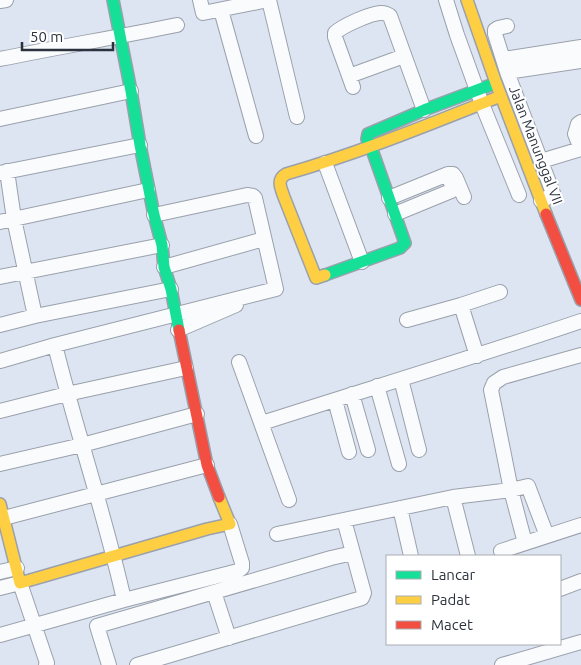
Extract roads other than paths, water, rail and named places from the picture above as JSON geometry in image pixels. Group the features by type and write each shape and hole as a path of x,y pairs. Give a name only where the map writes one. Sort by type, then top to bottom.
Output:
{"street":[{"path":"0,1 6,0"},
{"path":"0,634 238,571 242,568 230,524 207,465 171,289 164,267 162,245 148,190 113,0"},
{"path":"200,0 203,13 268,0 297,116"},
{"path":"446,0 482,104 519,195"},
{"name":"Jalan Manunggal VII","path":"467,0 500,96 540,200 576,273 581,300"},
{"path":"221,10 256,136"},
{"path":"404,56 351,82 335,33 373,14 382,13 390,16 424,110"},
{"path":"0,59 177,25"},
{"path":"508,26 498,28 495,30 495,34 505,66 553,194 540,200"},
{"path":"505,66 581,47"},
{"path":"505,66 581,61"},
{"path":"496,83 424,110 368,134 367,139 371,147 395,214 404,245 316,278 284,196 280,181 282,176 371,147 500,96"},
{"path":"0,119 131,91"},
{"path":"541,161 581,149 575,134 578,124 581,122"},
{"path":"34,316 4,172 140,145"},
{"path":"324,163 362,262"},
{"path":"389,198 448,174 453,174 456,178 464,197"},
{"path":"395,214 453,189 448,174"},
{"path":"0,222 148,190"},
{"path":"154,216 249,195 254,198 276,289"},
{"path":"164,267 264,240"},
{"path":"0,277 162,245"},
{"path":"0,325 34,316 171,289"},
{"path":"0,361 55,345 276,289"},
{"path":"178,330 276,289"},
{"path":"407,320 500,292"},
{"path":"461,305 477,356"},
{"path":"262,423 477,356 581,321"},
{"path":"55,345 67,394 114,556 124,600"},
{"path":"525,543 511,490 491,390 494,383 503,377 581,355"},
{"path":"239,362 289,500"},
{"path":"0,411 186,368"},
{"path":"401,379 419,450"},
{"path":"377,386 399,464"},
{"path":"352,394 368,450"},
{"path":"335,400 349,452"},
{"path":"0,464 82,445 197,414"},
{"path":"2,519 207,465"},
{"path":"277,534 453,497 528,486 547,536"},
{"path":"453,497 468,555"},
{"path":"0,504 2,519 20,582 47,663 46,665"},
{"path":"400,508 412,555"},
{"path":"137,665 362,598 364,593 344,520"},
{"path":"0,588 230,524"},
{"path":"501,551 581,525"},
{"path":"109,665 97,626 353,553"},
{"path":"0,572 17,568"},
{"path":"561,589 581,581"},
{"path":"214,592 229,638"},
{"path":"502,665 581,642"}]}
